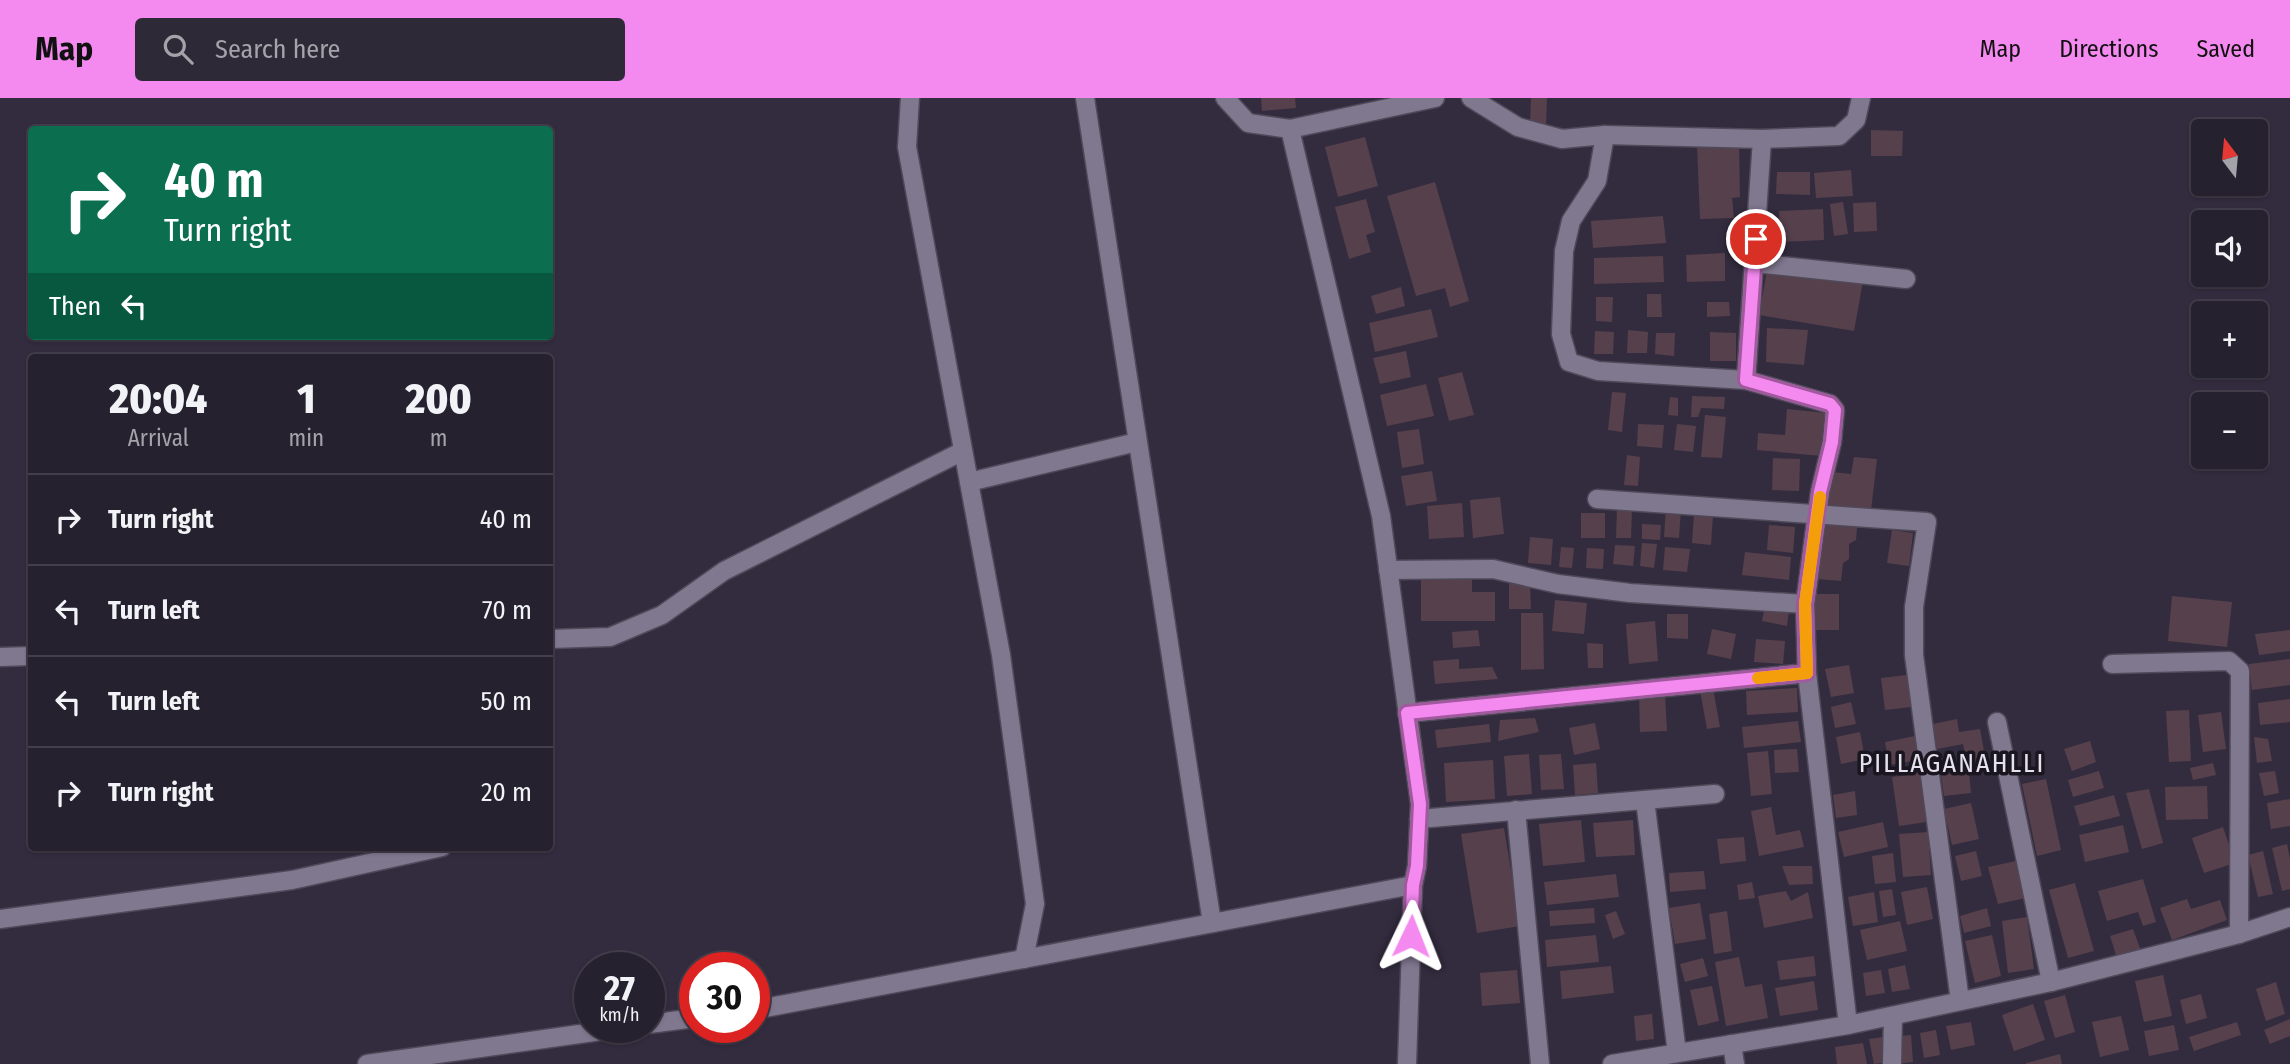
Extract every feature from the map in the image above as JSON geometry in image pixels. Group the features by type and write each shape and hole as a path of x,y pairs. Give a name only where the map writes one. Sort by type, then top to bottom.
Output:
{"street":[{"path":"910,98 907,147 1002,655 1035,904 1024,959"},
{"path":"1084,98 1212,923"},
{"path":"1225,98 1248,123 1290,129 1434,98"},
{"path":"1471,98 1518,127 1562,139 1605,135 1762,139 1839,136 1856,120 1861,98"},
{"path":"1290,129 1381,516 1420,804 1417,866 1413,885 1407,1064"},
{"path":"1605,135 1597,181 1571,221 1564,251 1561,334 1569,362 1598,371 1746,380 1830,404 1835,410 1832,442 1820,492 1805,604 1807,673 1848,1025"},
{"path":"1746,380 1762,139"},
{"path":"1754,263 1906,279"},
{"path":"969,482 1137,442"},
{"path":"553,639 610,637 662,615 724,571 963,450"},
{"path":"1597,499 1927,522 1914,607 1914,655 1960,1001"},
{"path":"1388,570 1493,569 1558,584 1630,593 1805,604"},
{"path":"0,657 28,656"},
{"path":"2112,664 2230,661 2240,671 2239,934"},
{"path":"1407,713 1807,673"},
{"path":"1997,722 2051,982"},
{"path":"1419,819 1715,794"},
{"path":"1645,800 1677,1053"},
{"path":"1516,810 1540,1064"},
{"path":"0,919 292,880 424,851"},
{"path":"770,1007 1413,885"},
{"path":"1612,1064 1848,1025 2051,982 2239,934 2290,917"},
{"path":"1892,1016 1892,1064"},
{"path":"367,1064 574,1035"},
{"path":"1732,1044 1735,1064"}],"building":[{"path":"1261,98 1295,98 1296,108 1262,111"},
{"path":"1531,98 1547,98 1546,125 1530,125"},
{"path":"1871,130 1903,131 1902,156 1871,156"},
{"path":"1365,137 1378,186 1338,197 1325,147"},
{"path":"1739,143 1740,197 1732,198 1734,218 1700,219 1697,145"},
{"path":"1851,170 1853,196 1816,198 1814,173"},
{"path":"1777,172 1810,172 1810,195 1776,194"},
{"path":"1435,182 1469,301 1450,307 1445,288 1416,296 1387,196"},
{"path":"1366,199 1375,232 1366,235 1371,252 1349,259 1335,207"},
{"path":"1843,202 1848,234 1834,236 1830,204"},
{"path":"1876,202 1877,231 1854,232 1853,203"},
{"path":"1823,209 1824,240 1780,242 1779,211"},
{"path":"1663,216 1666,243 1593,248 1591,221"},
{"path":"1725,253 1725,281 1687,282 1686,255"},
{"path":"1663,256 1664,282 1594,284 1594,258"},
{"path":"1768,265 1863,281 1854,331 1759,315"},
{"path":"1401,287 1405,306 1376,314 1371,296"},
{"path":"1647,294 1661,294 1662,317 1647,317"},
{"path":"1596,297 1613,297 1612,322 1596,321"},
{"path":"1707,302 1729,302 1730,316 1707,317"},
{"path":"1431,309 1438,337 1375,352 1369,323"},
{"path":"1767,328 1808,330 1804,365 1766,362"},
{"path":"1628,330 1648,332 1647,353 1627,353"},
{"path":"1595,331 1614,332 1613,354 1594,354"},
{"path":"1710,332 1736,333 1736,361 1710,361"},
{"path":"1656,333 1675,333 1674,356 1655,354"},
{"path":"1406,351 1411,377 1380,384 1373,358"},
{"path":"1462,372 1474,415 1449,421 1438,378"},
{"path":"1426,384 1434,416 1387,426 1380,395"},
{"path":"1612,392 1626,393 1622,432 1608,430"},
{"path":"1692,396 1725,397 1724,409 1701,408 1698,417 1691,417"},
{"path":"1670,397 1678,398 1678,416 1668,415"},
{"path":"1787,409 1826,413 1822,456 1757,450 1758,433 1785,435"},
{"path":"1705,415 1726,417 1722,458 1701,457"},
{"path":"1638,424 1664,425 1662,448 1637,446"},
{"path":"1677,424 1696,426 1693,452 1674,450"},
{"path":"1419,429 1424,464 1402,468 1397,432"},
{"path":"1627,455 1640,457 1638,486 1624,485"},
{"path":"1854,457 1877,459 1871,511 1828,507 1832,472 1851,474"},
{"path":"1773,458 1800,459 1799,491 1772,490"},
{"path":"1432,471 1437,501 1406,506 1401,476"},
{"path":"1500,497 1504,534 1473,538 1470,500"},
{"path":"1462,503 1464,537 1429,539 1427,506"},
{"path":"1666,507 1681,509 1679,538 1664,537"},
{"path":"1617,508 1632,509 1631,538 1616,538"},
{"path":"1581,513 1605,513 1605,538 1581,538"},
{"path":"1694,513 1713,514 1711,545 1692,543"},
{"path":"1642,524 1661,525 1660,540 1642,539"},
{"path":"1822,524 1857,527 1856,540 1849,544 1849,559 1843,563 1841,581 1817,579"},
{"path":"1769,525 1795,527 1793,553 1767,550"},
{"path":"1892,530 1913,533 1909,566 1887,563"},
{"path":"1530,537 1553,539 1551,565 1528,563"},
{"path":"1642,543 1657,544 1654,568 1640,566"},
{"path":"1615,545 1635,546 1633,566 1613,564"},
{"path":"1561,547 1574,548 1572,568 1559,567"},
{"path":"1665,547 1690,549 1687,572 1663,570"},
{"path":"1587,548 1604,549 1603,569 1586,568"},
{"path":"1745,552 1791,557 1789,580 1742,575"},
{"path":"1421,578 1472,578 1472,592 1495,592 1495,621 1421,621"},
{"path":"1509,583 1530,583 1531,609 1509,609"},
{"path":"1813,594 1839,594 1839,630 1813,630"},
{"path":"2172,596 2232,602 2227,647 2168,641"},
{"path":"1555,600 1587,603 1584,634 1552,631"},
{"path":"1766,601 1790,603 1787,626 1762,621"},
{"path":"1521,613 1543,613 1544,669 1521,670"},
{"path":"1667,614 1688,614 1688,639 1667,638"},
{"path":"1655,621 1658,661 1629,664 1626,624"},
{"path":"1712,629 1736,634 1731,659 1707,654"},
{"path":"1478,630 1480,646 1453,648 1452,632"},
{"path":"2290,630 2290,651 2259,655 2255,634"},
{"path":"1756,639 1785,641 1783,664 1754,662"},
{"path":"1587,643 1603,644 1603,668 1588,668"},
{"path":"1459,659 1459,669 1492,667 1498,679 1435,684 1433,661"},
{"path":"2290,659 2290,685 2252,690 2249,664"},
{"path":"1849,665 1854,693 1831,697 1825,669"},
{"path":"1907,675 1911,707 1885,710 1881,678"},
{"path":"1712,683 1720,727 1707,729 1699,685"},
{"path":"1797,688 1798,712 1747,715 1746,691"},
{"path":"1665,694 1667,731 1640,732 1639,696"},
{"path":"2290,699 2290,722 2260,725 2258,703"},
{"path":"1851,702 1856,724 1835,728 1831,707"},
{"path":"2189,710 2191,761 2169,762 2166,711"},
{"path":"2221,712 2226,749 2203,752 2198,715"},
{"path":"1535,718 1539,732 1498,741 1500,720"},
{"path":"1957,719 1959,732 1980,729 1986,762 1967,765 1963,744 1937,749 1933,724"},
{"path":"1798,721 1801,742 1744,748 1742,727"},
{"path":"1595,723 1600,749 1574,755 1569,728"},
{"path":"1489,724 1491,742 1437,748 1435,730"},
{"path":"1860,732 1865,759 1841,764 1836,737"},
{"path":"1915,736 1918,760 1889,765 1885,742"},
{"path":"2254,737 2268,739 2272,761 2257,763"},
{"path":"2090,741 2096,762 2072,771 2064,749"},
{"path":"1797,749 1799,772 1775,773 1774,750"},
{"path":"1768,751 1772,794 1751,796 1747,753"},
{"path":"1529,754 1532,794 1507,796 1504,756"},
{"path":"1561,754 1564,789 1541,790 1539,755"},
{"path":"1493,760 1495,799 1446,802 1444,763"},
{"path":"1596,763 1598,793 1575,795 1573,765"},
{"path":"2213,763 2216,775 2193,780 2190,768"},
{"path":"1969,771 1971,793 1944,796 1941,775"},
{"path":"2099,771 2104,788 2073,797 2068,780"},
{"path":"2275,771 2279,793 2264,796 2259,773"},
{"path":"1920,773 1927,822 1899,826 1892,777"},
{"path":"2046,779 2061,850 2037,856 2022,784"},
{"path":"2207,786 2208,819 2166,820 2165,787"},
{"path":"2149,789 2163,843 2142,849 2126,793"},
{"path":"1855,791 1857,815 1836,818 1833,795"},
{"path":"2114,795 2120,816 2080,826 2074,806"},
{"path":"2290,799 2290,826 2271,829 2267,803"},
{"path":"1971,803 1979,839 1952,845 1944,809"},
{"path":"1771,807 1776,835 1800,830 1804,847 1759,856 1751,811"},
{"path":"1581,820 1585,862 1543,866 1539,824"},
{"path":"1633,820 1635,855 1596,857 1593,823"},
{"path":"1883,822 1888,847 1844,857 1838,832"},
{"path":"2123,825 2129,852 2085,862 2079,835"},
{"path":"2223,827 2235,863 2204,873 2192,838"},
{"path":"1504,828 1520,926 1477,933 1461,834"},
{"path":"1928,832 1931,875 1903,877 1899,834"},
{"path":"1744,837 1746,861 1720,864 1717,839"},
{"path":"2287,844 2290,889 2282,891 2272,848"},
{"path":"1976,851 1982,876 1961,881 1955,856"},
{"path":"2263,851 2273,894 2258,897 2248,855"},
{"path":"1893,853 1896,882 1875,884 1872,856"},
{"path":"2016,861 2026,898 1998,904 1988,867"},
{"path":"1782,866 1812,866 1813,884 1789,885"},
{"path":"1704,871 1706,889 1670,892 1669,873"},
{"path":"1616,874 1619,897 1547,905 1544,882"},
{"path":"2143,879 2156,922 2143,926 2138,912 2107,921 2098,891"},
{"path":"1752,882 1755,898 1739,900 1737,885"},
{"path":"2075,883 2094,951 2068,958 2049,890"},
{"path":"1927,887 1933,919 1907,925 1901,892"},
{"path":"1892,889 1896,915 1883,917 1879,891"},
{"path":"1786,891 1791,901 1808,892 1813,918 1764,928 1758,896"},
{"path":"1874,892 1878,922 1853,926 1848,897"},
{"path":"2187,899 2191,909 2220,900 2227,920 2172,940 2160,908"},
{"path":"1700,903 1706,939 1675,944 1669,908"},
{"path":"1594,908 1595,923 1550,926 1549,911"},
{"path":"1987,908 1991,926 1964,933 1960,916"},
{"path":"1616,911 1625,934 1613,939 1605,915"},
{"path":"1727,911 1732,951 1714,954 1709,914"},
{"path":"2027,917 2034,969 2008,973 2002,921"},
{"path":"1900,921 1907,951 1867,960 1860,930"},
{"path":"2133,929 2141,951 2117,958 2110,936"},
{"path":"1596,935 1599,962 1547,967 1545,940"},
{"path":"1992,935 2001,976 1975,983 1965,941"},
{"path":"1814,956 1816,976 1780,980 1777,961"},
{"path":"1739,957 1745,987 1762,984 1768,1018 1726,1026 1715,962"},
{"path":"1703,958 1708,976 1685,982 1680,964"},
{"path":"1905,965 1910,989 1892,992 1888,969"},
{"path":"1611,966 1614,993 1562,999 1560,971"},
{"path":"1517,970 1520,1003 1482,1006 1480,973"},
{"path":"1881,970 1885,993 1866,996 1863,973"},
{"path":"2163,975 2172,1016 2144,1022 2135,981"},
{"path":"1814,981 1818,1010 1780,1016 1775,988"},
{"path":"2276,982 2285,1014 2266,1021 2256,989"},
{"path":"1712,986 1719,1021 1698,1026 1690,990"},
{"path":"2201,994 2207,1018 2186,1024 2180,1000"},
{"path":"2065,995 2075,1032 2055,1038 2044,1001"},
{"path":"2033,1004 2045,1040 2014,1051 2002,1015"},
{"path":"1652,1014 1654,1039 1636,1041 1634,1016"},
{"path":"2121,1016 2129,1050 2100,1057 2092,1022"},
{"path":"2290,1019 2290,1036 2270,1044 2264,1030"},
{"path":"1971,1022 1975,1045 1951,1050 1946,1026"},
{"path":"2237,1022 2241,1035 2194,1051 2189,1037"},
{"path":"2174,1025 2179,1050 2149,1056 2144,1031"},
{"path":"1936,1030 1940,1055 1924,1058 1920,1033"},
{"path":"1911,1035 1913,1062 1896,1064 1894,1037"},
{"path":"1883,1037 1889,1062 1874,1064 1869,1039"},
{"path":"1863,1043 1867,1064 1837,1064 1835,1047"},
{"path":"2060,1054 2062,1064 2026,1064 2026,1063"}],"slow traffic":[{"path":"1758,678 1807,673 1805,604 1820,497"}],"district":[{"name":"PILLAGANAHLLI","path":"1952,763"}],"route":[{"path":"1411,936 1420,804 1407,713 1807,673 1805,604 1820,492 1832,442 1835,410 1830,404 1746,380 1756,239"}]}
